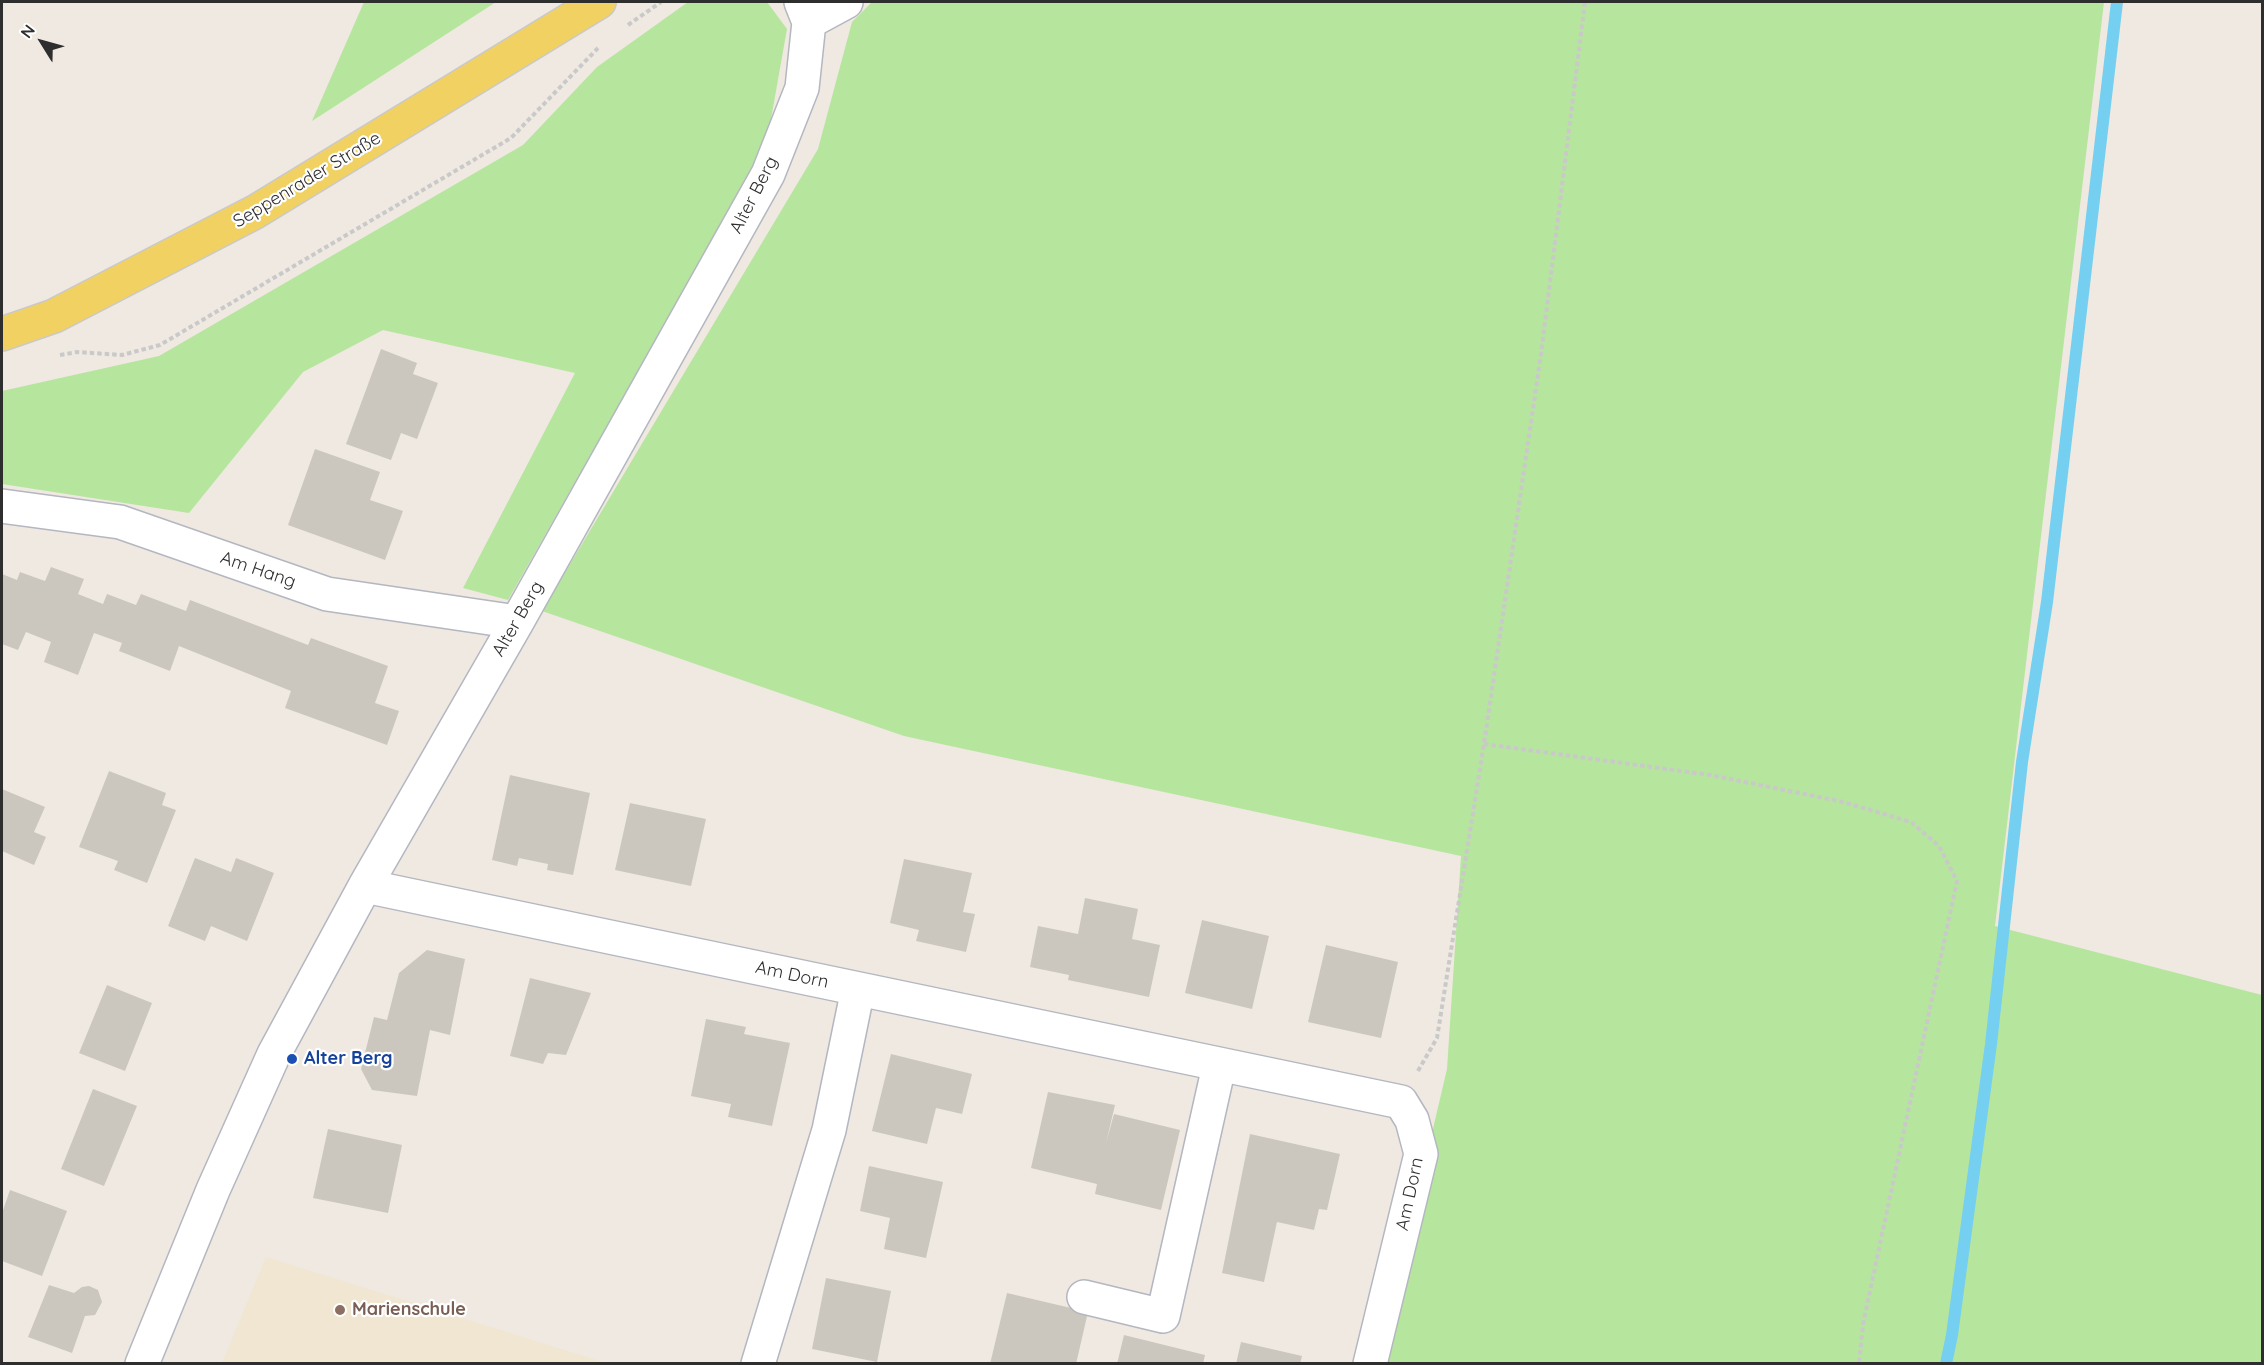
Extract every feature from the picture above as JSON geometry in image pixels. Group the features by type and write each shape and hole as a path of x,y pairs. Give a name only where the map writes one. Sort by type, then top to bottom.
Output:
{"main road":[{"name":"Seppenrader Straße","path":"2,334 54,316 255,212 599,2"}],"street":[{"path":"805,12 846,2"},
{"name":"Alter Berg","path":"142,1364 213,1190 274,1054 365,886 517,622 768,174 802,88 805,12"},
{"name":"Am Hang","path":"2,506 120,522 327,594 517,622"},
{"name":"Am Dorn","path":"365,886 1219,1066 1401,1102 1412,1120 1421,1154 1370,1364"},
{"path":"758,1364 829,1130 858,989"},
{"path":"1084,1297 1163,1316 1219,1066"}],"path":[{"path":"623,28 661,2"},
{"path":"1401,1102 1437,1038 1484,744 1541,354 1585,2"},
{"path":"54,356 77,352 122,355 160,345 511,138 604,42"},
{"path":"1484,744 1710,775 1839,801 1911,822 1939,846 1957,881 1863,1324 1859,1364"}],"shaded area":[{"name":"Marienschule","path":"266,1257 606,1363 222,1363"}],"green space":[{"path":"364,2 496,2 312,121"},
{"path":"688,2 767,2 787,29 766,147 508,600 463,588 575,373 383,330 303,372 189,513 2,484 2,391 159,356 523,145 597,67"},
{"path":"872,2 2104,2 1995,926 2262,995 2262,1363 1378,1363 1447,1069 1461,856 904,736 542,611 818,149 852,22"}],"building":[{"path":"381,349 417,363 413,374 438,383 417,439 401,433 391,460 346,444"},
{"path":"315,449 380,472 370,500 403,511 385,560 288,525"},
{"path":"51,567 84,579 78,594 103,604 107,594 136,605 141,594 186,611 190,600 308,645 311,638 388,666 375,703 399,711 387,745 285,708 291,691 179,646 170,671 119,651 122,643 94,633 78,675 44,662 51,642 26,632 18,650 2,644 2,574 17,580 20,572 45,581"},
{"path":"109,771 166,793 162,805 176,810 147,883 114,870 118,861 79,847"},
{"path":"510,775 590,793 573,875 547,870 548,864 519,858 517,866 492,860"},
{"path":"2,789 45,807 34,832 46,837 34,865 2,851"},
{"path":"630,803 706,819 691,886 615,870"},
{"path":"195,858 231,872 236,858 274,873 247,941 211,926 205,941 168,926"},
{"path":"904,859 972,873 963,912 975,914 966,952 916,941 919,930 890,923"},
{"path":"1085,898 1138,909 1132,939 1160,945 1149,997 1068,980 1069,975 1030,967 1038,926 1078,934"},
{"path":"1202,920 1269,936 1252,1009 1185,993"},
{"path":"1326,945 1398,962 1381,1038 1308,1022"},
{"path":"427,950 465,959 450,1035 430,1030 417,1096 372,1090 361,1069 374,1017 387,1020 399,973"},
{"path":"530,978 591,993 566,1055 548,1053 543,1064 510,1056"},
{"path":"107,985 152,1003 125,1071 79,1053"},
{"path":"706,1019 746,1027 744,1034 790,1043 772,1126 728,1117 731,1104 691,1096"},
{"path":"891,1054 972,1074 962,1114 936,1108 927,1144 872,1131"},
{"path":"93,1089 137,1106 104,1186 61,1169"},
{"path":"1048,1092 1115,1105 1106,1143 1114,1114 1180,1130 1161,1210 1095,1194 1097,1184 1031,1168"},
{"path":"328,1129 402,1145 388,1213 313,1198"},
{"path":"1250,1134 1340,1154 1327,1210 1319,1209 1314,1230 1277,1222 1264,1282 1222,1273"},
{"path":"869,1166 943,1182 926,1258 884,1249 890,1218 860,1211"},
{"path":"10,1190 67,1211 42,1276 2,1261 2,1213"},
{"path":"826,1278 891,1291 877,1362 812,1349"},
{"path":"49,1285 74,1293 82,1287 89,1286 98,1290 102,1302 95,1315 85,1316 72,1353 28,1337"},
{"path":"1007,1293 1088,1312 1076,1364 990,1364"},
{"path":"1124,1335 1205,1355 1203,1364 1117,1364"},
{"path":"1241,1342 1302,1356 1300,1364 1236,1364"}],"waterway":[{"path":"1946,1364 1952,1335 1991,1044 2022,762 2047,602 2117,2"}],"place":[{"name":"Alter Berg","path":"292,1059"},
{"name":"Marienschule","path":"340,1310"}]}
